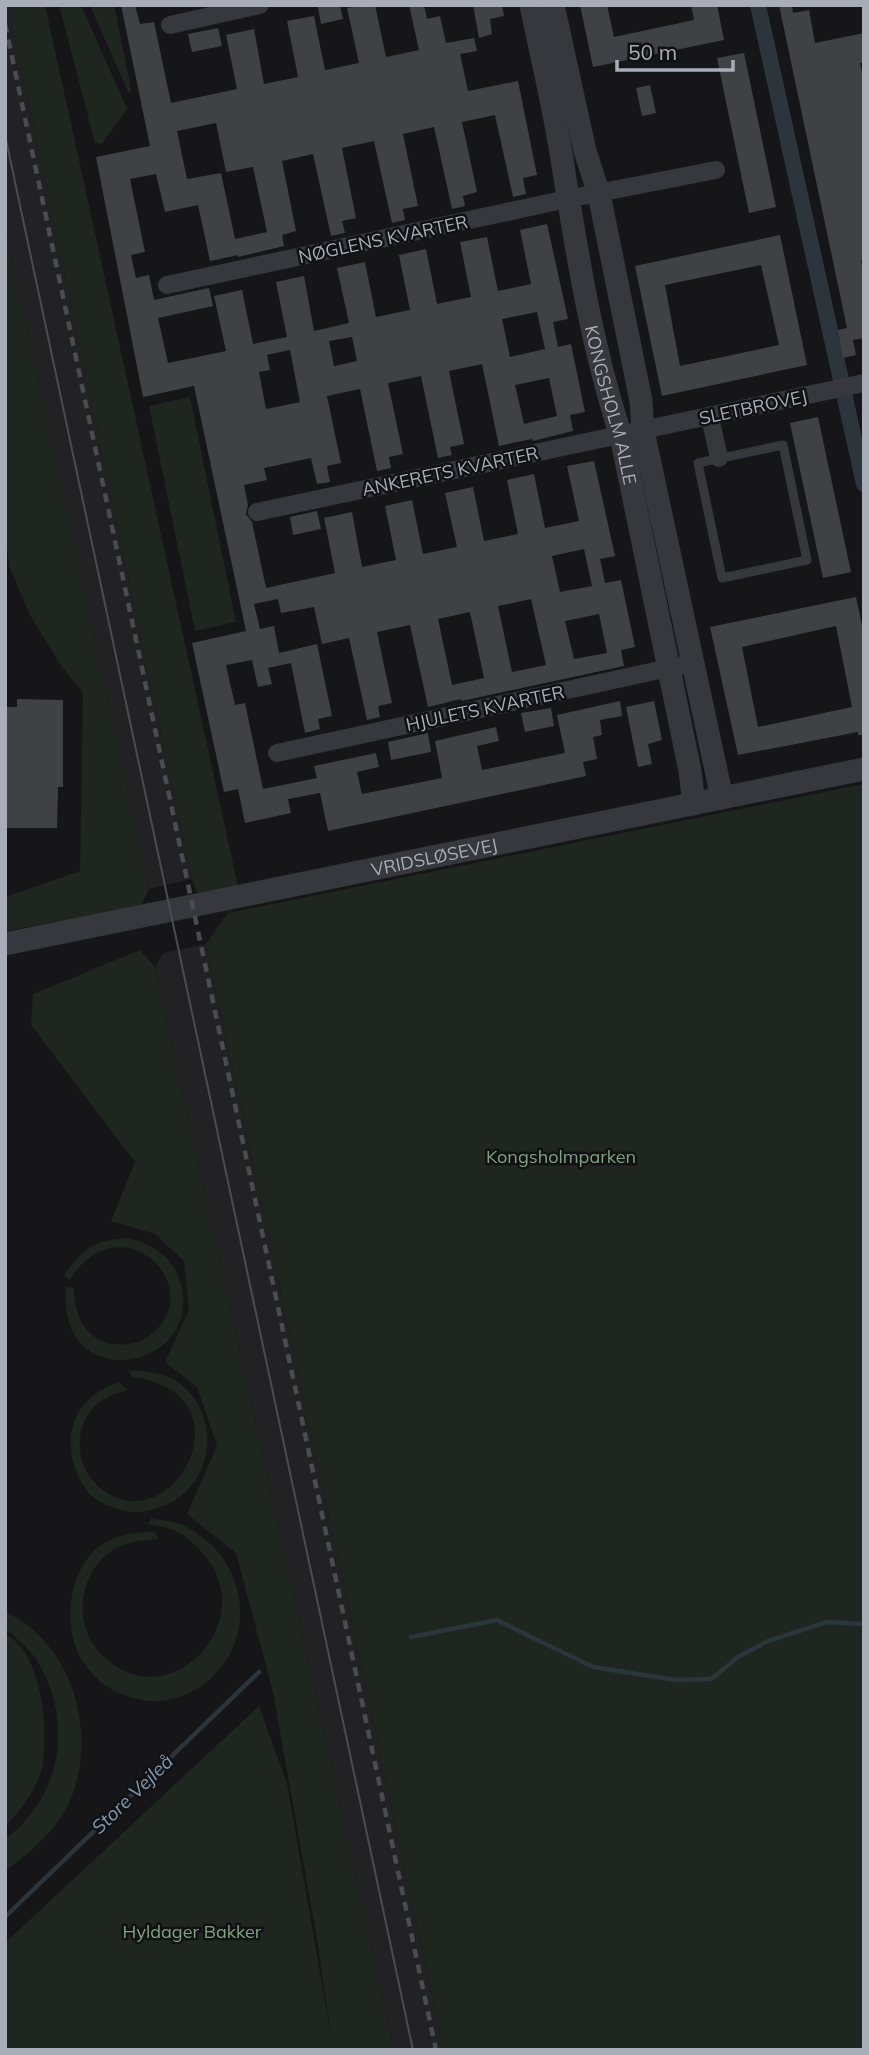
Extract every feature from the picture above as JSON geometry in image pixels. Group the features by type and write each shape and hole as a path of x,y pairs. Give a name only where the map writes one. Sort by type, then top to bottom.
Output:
{"street":[{"path":"170,25 260,5"},
{"name":"KONGSHOLM ALLE","path":"531,5 607,393 632,433 692,663 722,798"},
{"name":"KONGSHOLM ALLE","path":"553,5 584,151 599,194 641,401 632,433 669,668 694,804"},
{"name":"NØGLENS KVARTER","path":"167,285 567,199 716,170"},
{"name":"SLETBROVEJ","path":"632,433 864,383"},
{"path":"710,417 719,458"},
{"name":"ANKERETS KVARTER","path":"257,512 632,433"},
{"name":"HJULETS KVARTER","path":"277,752 692,663"},
{"name":"VRIDSLØSEVEJ","path":"5,944 864,769"}],"lane":[{"path":"783,445 807,559 722,578 698,463 719,458 783,445"}],"shaded area":[{"path":"5,5 8,5 192,879 149,889 5,228"},
{"path":"206,944 444,2050 394,2050 155,967 163,953"}],"green space":[{"path":"8,5 45,5 238,886 198,895 192,879"},
{"path":"59,5 81,5 127,109 102,144 95,143"},
{"path":"90,5 114,5 132,93 128,92"},
{"path":"5,228 149,889 140,907 5,931 5,897 80,871 83,693 60,664 30,615 9,566 5,529"},
{"path":"190,397 236,622 195,631 149,406"},
{"name":"Kongsholmparken","path":"864,784 864,2050 444,2050 206,944 228,913"},
{"name":"Hyldager Bakker","path":"140,950 155,967 394,2050 5,2050 5,1943 259,1706 287,1784 332,2042 316,1933 273,1692 236,1553 187,1514 217,1446 197,1387 165,1362 189,1310 184,1261 155,1234 111,1221 135,1162 31,1025 33,994"},
{"path":"129,1238 154,1248 167,1258 180,1281 183,1311 173,1335 154,1351 130,1359 105,1358 84,1346 69,1323 66,1287 74,1288 77,1312 88,1331 95,1337 116,1344 133,1343 154,1332 169,1310 170,1290 163,1272 149,1257 131,1249 110,1248 89,1258 70,1280 64,1276 77,1258 91,1247 107,1240"},
{"path":"128,1370 146,1371 174,1380 190,1394 201,1410 207,1429 207,1448 202,1467 193,1484 179,1497 161,1507 140,1512 115,1508 92,1496 78,1476 71,1449 74,1423 80,1411 88,1400 100,1391 119,1382 128,1390 110,1396 95,1406 83,1424 81,1456 89,1476 96,1484 123,1500 150,1499 172,1485 188,1462 195,1436 190,1410 170,1389 132,1377"},
{"path":"151,1518 182,1525 207,1541 225,1561 236,1585 240,1610 237,1635 227,1659 210,1679 185,1695 159,1701 125,1696 93,1675 76,1649 70,1618 75,1585 80,1570 89,1557 100,1546 119,1536 155,1532 158,1539 137,1541 117,1548 104,1557 94,1569 87,1582 84,1597 86,1628 101,1654 126,1672 152,1677 177,1671 198,1656 214,1635 222,1610 220,1583 206,1557 195,1545 174,1530 148,1524"},
{"path":"5,1612 28,1626 47,1644 62,1666 73,1691 82,1744 79,1771 67,1808 53,1829 5,1871 5,1839 25,1822 40,1802 56,1756 58,1731 48,1682 33,1655 5,1628"},
{"path":"5,1632 22,1648 36,1676 44,1734 43,1762 38,1779 24,1805 5,1826"}],"building":[{"path":"121,5 135,5 140,24 154,22 171,103 237,89 226,35 254,29 264,84 298,77 287,21 314,16 325,70 359,63 347,8 363,5 375,5 386,57 419,50 409,5 424,5 427,19 440,16 446,43 474,38 477,51 460,54 468,91 518,81 537,175 523,178 526,194 513,197 495,115 462,122 477,192 463,196 465,206 452,209 434,127 403,134 418,206 403,209 405,220 392,223 374,141 342,148 356,218 342,221 345,233 331,236 313,154 282,161 296,231 282,235 284,246 210,261 198,205 165,212 156,174 130,179 145,252 131,255 136,278 149,275 154,300 209,288 213,306 158,318 168,363 226,351 214,296 242,290 253,344 287,337 276,282 304,276 314,331 349,323 337,268 365,262 376,317 410,310 399,255 426,249 437,304 471,297 460,242 487,237 498,291 531,284 520,230 547,224 568,319 553,322 558,347 571,344 585,412 570,415 573,431 499,446 482,364 449,371 464,444 450,447 452,455 438,458 421,376 388,383 403,454 389,457 391,468 377,471 360,389 327,396 341,463 327,466 330,482 317,484 311,458 264,468 267,480 244,485 248,505 246,514 252,522 266,588 335,573 324,518 352,512 362,567 396,560 385,506 412,500 423,554 457,547 445,493 473,487 484,541 518,534 507,480 534,474 545,528 579,521 567,466 594,461 615,556 600,559 605,583 621,580 635,647 621,650 624,666 428,707 410,625 377,632 392,703 378,706 380,717 367,720 349,638 322,644 314,607 281,613 278,599 254,604 260,629 274,626 279,653 317,644 332,716 318,719 320,729 305,733 291,663 268,668 272,684 258,687 252,660 226,665 235,705 245,703 263,789 317,778 314,766 376,753 379,767 357,772 362,794 442,778 435,741 496,727 499,741 477,746 482,770 565,753 557,715 620,701 622,716 600,720 602,735 593,737 597,759 583,762 586,776 328,831 320,793 288,799 291,813 245,823 238,789 224,792 192,643 246,631 194,386 143,397 96,157 150,146","holes":["216,123 226,172 253,167 267,232 235,239 221,173 187,179 177,131","537,312 545,349 510,357 502,319","352,337 357,361 334,366 329,341","290,350 300,402 266,409 259,372 270,370 267,355","549,378 557,416 524,424 515,385","584,549 592,586 560,592 552,556","531,599 546,665 512,672 498,606","470,612 484,678 452,685 438,619","599,614 607,653 574,659 565,621"]},
{"path":"340,5 343,19 321,24 318,7"},
{"path":"473,5 502,5 504,16 490,19 492,34 479,38"},
{"path":"580,5 607,5 614,37 694,20 691,5 717,5 724,40 593,67"},
{"path":"779,5 792,5 793,13 809,10 815,43 864,33 864,63 860,63 864,82 864,260 861,260 864,274 864,338 853,340 856,355 843,358 838,330 847,328"},
{"path":"218,28 222,46 192,52 188,34"},
{"path":"744,53 776,207 749,213 717,58"},
{"path":"650,85 656,113 642,116 636,88"},
{"path":"780,235 807,365 662,396 635,266","holes":["761,265 779,345 680,366 665,285"]},
{"path":"818,417 851,572 823,578 790,423"},
{"path":"317,511 321,529 293,535 290,517"},
{"path":"856,597 864,635 864,735 858,735 858,732 738,755 710,627","holes":["836,626 852,707 758,727 742,647"]},
{"path":"17,699 63,700 63,787 58,787 57,828 5,828 5,707 17,707"},
{"path":"654,701 662,740 648,744 652,764 638,767 626,707"},
{"path":"551,708 554,726 525,732 521,713"},
{"path":"428,733 431,752 391,760 388,742"}],"waterway":[{"path":"758,5 864,484"},
{"name":"Store Vejleå","path":"411,1637 497,1620 593,1667 676,1680 711,1679 738,1657 768,1641 827,1622 864,1624"},
{"name":"Store Vejleå","path":"5,1917 259,1672"}],"tram line":[{"path":"5,135 413,2050"}],"railway":[{"path":"5,24 436,2050"}]}
